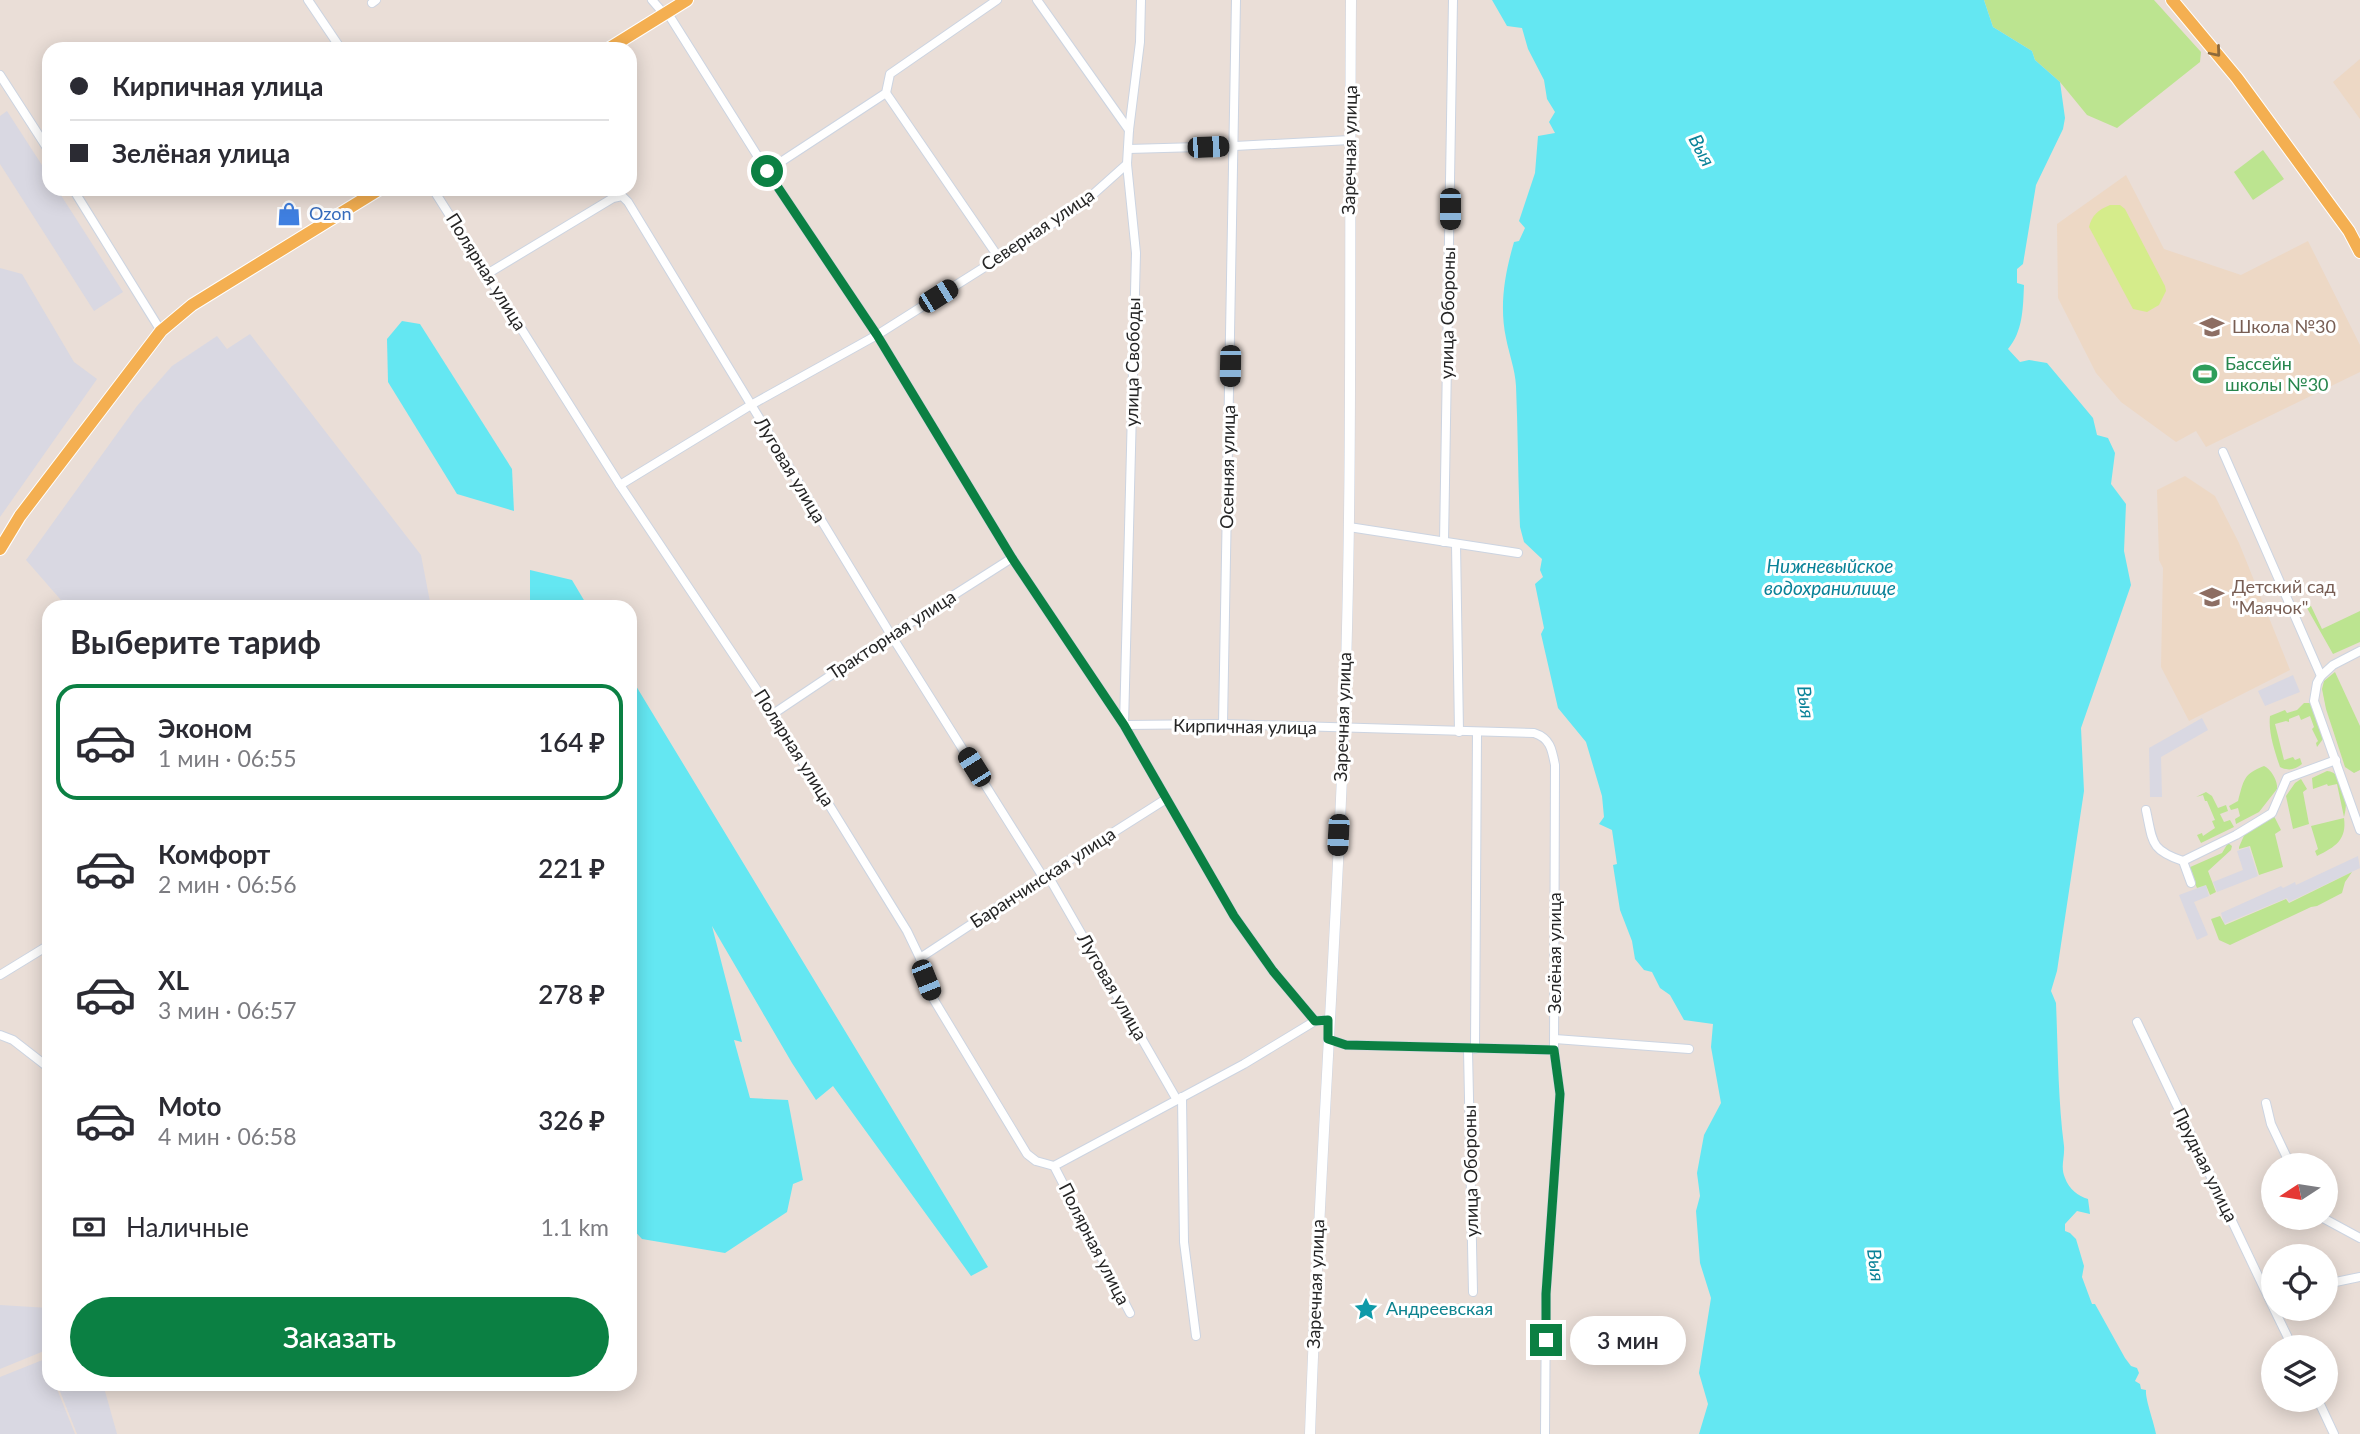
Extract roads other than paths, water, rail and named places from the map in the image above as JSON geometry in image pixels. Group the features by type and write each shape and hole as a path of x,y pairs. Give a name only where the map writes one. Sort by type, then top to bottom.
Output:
{"main road":[{"path":"619,42 687,0"},
{"path":"2172,0 2238,78 2349,231 2360,252"},
{"path":"0,549 20,516 161,331 192,305 369,196"}],"street":[{"path":"308,0 336,42"},
{"path":"652,0 666,13 767,171 877,335 1012,558 1124,725 1234,916 1273,971 1315,1021"},
{"path":"767,171 886,93 891,74 997,0"},
{"path":"1037,0 1129,130"},
{"name":"улица Свободы","path":"1124,725 1136,253 1127,164 1140,43 1141,0"},
{"name":"Осенняя улица","path":"1223,724 1236,0"},
{"name":"Заречная улица","path":"1310,1434 1344,729 1349,527 1351,0"},
{"name":"улица Обороны","path":"1444,542 1453,0"},
{"path":"0,75 42,140"},
{"path":"886,93 999,258"},
{"path":"1128,149 1350,140"},
{"name":"Северная улица","path":"620,485 751,405 877,335 999,258 1080,206 1127,164"},
{"path":"77,196 161,331"},
{"name":"Полярная улица","path":"437,196 620,485 773,714 908,932 934,1000 1027,1154 1036,1161 1054,1166 1130,1313"},
{"name":"Луговая улица","path":"487,274 613,198 622,196 628,202 891,635 1045,876 1180,1098 1184,1242 1196,1336"},
{"path":"2222,452 2321,676"},
{"path":"1349,527 1518,553"},
{"path":"1456,544 1459,732"},
{"name":"Тракторная улица","path":"773,714 1012,558"},
{"path":"2360,651 2333,665 2321,676 2317,682 2314,701 2360,830"},
{"name":"Кирпичная улица","path":"1124,725 1223,724 1534,733"},
{"name":"улица Обороны","path":"1474,1292 1471,1050 1477,733"},
{"name":"Зелёная улица","path":"1534,733 1543,736 1553,750 1555,765 1554,1050 1560,1094 1546,1294 1545,1434"},
{"path":"2146,810 2153,844 2166,855 2183,861 2236,835 2272,813 2287,778 2336,760"},
{"name":"Баранчинская улица","path":"920,958 1166,799"},
{"path":"2183,861 2192,883"},
{"path":"0,975 42,948"},
{"path":"1054,1166 1244,1064 1315,1021 1328,1020"},
{"name":"Прудная улица","path":"2137,1022 2261,1277"},
{"path":"0,1035 13,1040 42,1063"},
{"path":"1328,1039 1346,1045 1554,1050"},
{"path":"1555,1040 1689,1049"},
{"path":"2266,1103 2271,1124 2285,1153"},
{"path":"2338,1226 2360,1238"},
{"path":"2338,1282 2360,1277"},
{"path":"2324,1412 2334,1434"}],"water":[{"name":"Нижневыйское водохранилище","path":"1492,0 1984,0 1993,27 2032,51 2035,60 2060,82 2065,118 2063,129 2036,185 2023,264 2017,269 2017,283 2024,285 2021,319 2017,335 2008,349 2020,362 2029,360 2047,363 2093,418 2097,435 2108,438 2115,453 2111,484 2126,504 2124,551 2131,585 2081,728 2084,791 2057,971 2051,991 2056,1003 2064,1174 2071,1189 2088,1199 2090,1214 2077,1211 2065,1224 2065,1231 2076,1239 2084,1266 2082,1277 2092,1304 2095,1304 2125,1358 2131,1366 2137,1368 2139,1373 2135,1381 2140,1384 2141,1389 2146,1390 2156,1434 1699,1434 1708,1404 1699,1373 1711,1298 1700,1263 1696,1211 1700,1196 1697,1173 1704,1135 1721,1103 1711,1047 1713,1024 1684,1020 1670,995 1660,988 1652,972 1644,970 1635,959 1632,941 1620,910 1613,865 1617,864 1612,830 1599,824 1604,817 1602,796 1586,742 1558,708 1541,634 1544,628 1535,584 1543,577 1540,570 1542,559 1524,542 1520,527 1516,386 1504,326 1503,301 1514,242 1519,241 1525,228 1519,221 1535,173 1538,136 1555,133 1549,122 1555,112 1547,99 1544,80 1528,49 1522,28 1507,26"},
{"path":"402,321 420,324 512,469 514,511 457,494 388,382 387,339"},
{"path":"530,570 572,580 584,600 530,600"},
{"path":"637,688 988,1267 971,1276 833,1086 816,1100 712,926 742,1042 734,1040 750,1098 788,1100 803,1180 793,1184 787,1212 725,1253 642,1239 637,1234"}],"place":[{"name":"Ozon","path":"289,214"},
{"name":"Школа №30","path":"2212,327"},
{"name":"Бассейн школы №30","path":"2205,374"},
{"name":"Детский сад \"Маячок\"","path":"2212,597"},
{"name":"Андреевская","path":"1366,1309"}],"water label":[{"name":"Выя","path":"1702,150"},
{"name":"Выя","path":"1806,702"},
{"name":"Выя","path":"1876,1265"}]}
